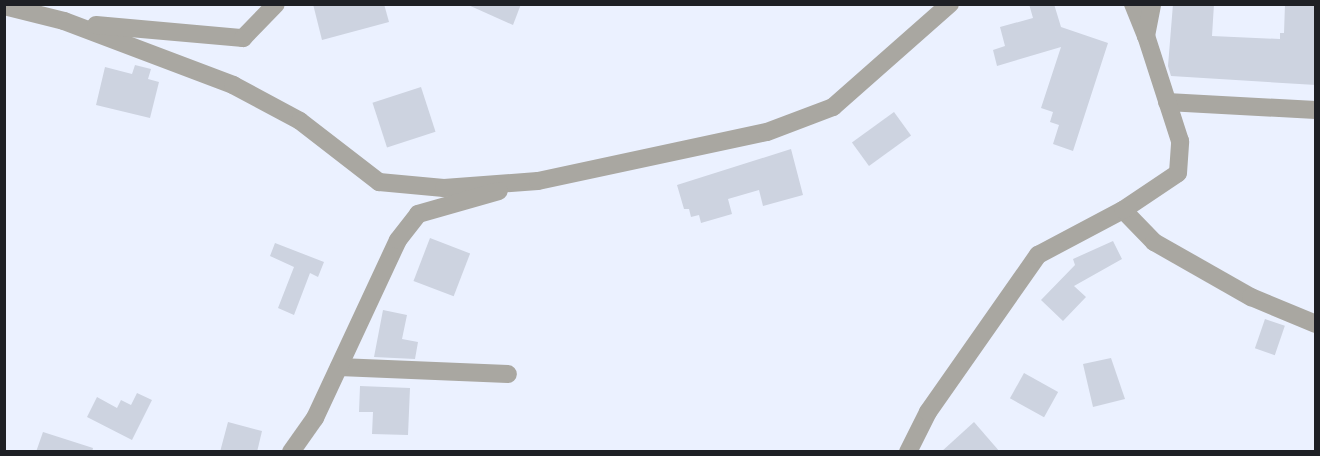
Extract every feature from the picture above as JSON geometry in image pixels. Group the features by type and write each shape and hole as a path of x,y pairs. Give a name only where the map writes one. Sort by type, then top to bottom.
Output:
{"street":[{"path":"4,6 64,21 165,34 243,38 276,4"},
{"path":"291,452 315,418 398,240 418,214 538,181 767,132 833,107 950,4"},
{"path":"908,452 928,412 1038,255 1123,210 1178,173 1180,141 1146,36 1133,4"},
{"path":"1146,36 1152,4"},
{"path":"64,21 233,85 300,121 379,182 444,188 538,181"},
{"path":"1167,102 1316,110"},
{"path":"1123,210 1154,242 1251,297 1316,324"},
{"path":"339,367 508,374"}],"building":[{"path":"313,4 384,4 389,22 322,40"},
{"path":"466,4 521,4 513,25"},
{"path":"1029,4 1054,4 1061,27 1108,43 1073,151 1053,144 1059,125 1050,122 1053,112 1041,108 1061,47 997,66 993,50 1005,46 1000,27 1033,18"},
{"path":"1173,4 1214,4 1212,36 1280,39 1280,33 1284,33 1285,4 1316,4 1316,85 1171,76 1168,66"},
{"path":"135,65 151,69 148,79 159,82 150,118 96,105 105,67 132,74"},
{"path":"421,87 436,132 387,147 372,103"},
{"path":"894,112 911,135 869,166 852,143"},
{"path":"791,149 803,195 763,206 759,190 728,199 732,214 701,223 699,215 691,217 689,209 684,209 677,185"},
{"path":"430,238 470,253 454,296 414,281"},
{"path":"1113,241 1122,259 1074,286 1086,297 1063,321 1041,300 1075,265 1073,259"},
{"path":"275,243 324,262 318,277 310,273 294,315 278,308 294,267 270,256"},
{"path":"383,310 407,315 402,339 418,342 415,359 374,357"},
{"path":"1265,319 1285,326 1275,355 1255,348"},
{"path":"1111,358 1125,399 1093,407 1083,364"},
{"path":"1024,373 1058,392 1044,417 1010,398"},
{"path":"360,386 410,388 408,435 372,434 373,412 359,412"},
{"path":"137,393 152,400 132,440 87,417 97,397 117,408 121,400 131,405"},
{"path":"228,422 262,431 257,452 220,452"},
{"path":"974,422 1000,452 941,452"},
{"path":"43,432 93,448 92,452 36,452"}]}
